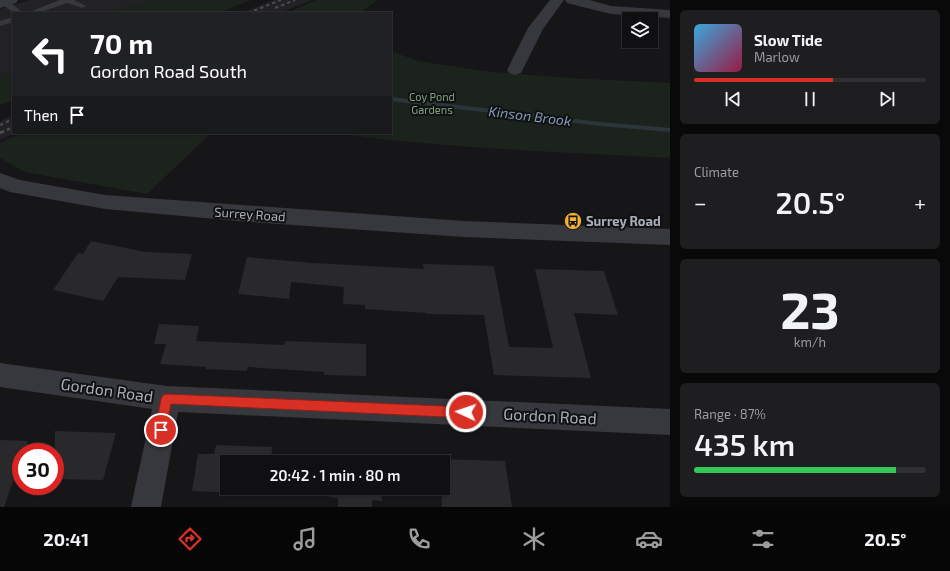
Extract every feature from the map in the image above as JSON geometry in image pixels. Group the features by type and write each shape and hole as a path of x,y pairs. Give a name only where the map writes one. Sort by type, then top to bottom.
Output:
{"street":[{"path":"515,70 536,28 557,0"},
{"path":"572,0 611,10 670,14"},
{"name":"Surrey Road","path":"0,180 17,187 105,202 464,229 670,237"},
{"name":"Gordon Road","path":"0,375 167,399 670,422"},
{"path":"146,507 167,399"}],"lane":[{"path":"34,12 67,0 82,6"},
{"path":"5,2 17,12"},
{"path":"0,24 12,19"}],"shaded area":[{"path":"29,0 250,0 221,12 12,12 12,100 0,105 0,9"},
{"path":"273,0 312,0 282,12 243,12"},
{"path":"12,115 12,134 0,140 0,121"}],"green space":[{"path":"146,0 250,0 221,12 112,11"},
{"path":"316,0 377,0 361,12 289,12"},
{"name":"Coy Pond Gardens","path":"392,51 418,61 484,71 569,78 670,83 670,158 459,146 341,134 392,134"},
{"path":"12,67 12,100 0,105 0,75"},
{"path":"20,134 210,134 147,194 25,172 0,158 0,143"}],"building":[{"path":"91,241 145,252 192,254 185,280 118,277 103,301 53,290 78,253 83,254"},
{"path":"247,257 312,263 424,269 423,264 494,266 509,347 553,348 535,269 604,271 618,315 574,313 591,378 494,375 484,315 427,314 365,309 365,305 343,304 344,287 291,282 289,299 238,294"},
{"path":"159,324 199,326 196,341 284,345 285,341 366,344 366,376 324,375 324,372 248,367 247,371 206,369 206,367 160,364 166,344 154,344"},
{"path":"55,431 116,433 103,480 64,479 64,443 55,443"},
{"path":"0,440 28,441 27,443 12,443 12,484 4,507 0,507"},
{"path":"216,445 272,447 271,455 220,455 220,492 192,491 198,454 214,454"},
{"path":"450,459 505,461 512,507 442,507 441,495 450,495"},
{"path":"329,495 382,495 382,501 372,500 372,507 338,507 338,498 329,497"}],"waterway":[{"name":"Kinson Brook","path":"392,99 600,124 670,130"}],"railway":[{"path":"251,12 281,0"},
{"path":"275,8 295,0"},
{"path":"0,125 12,119"},
{"path":"0,133 9,129"}],"place":[{"name":"Surrey Road","path":"573,221"}],"route":[{"path":"161,430 167,399 466,412"}]}
